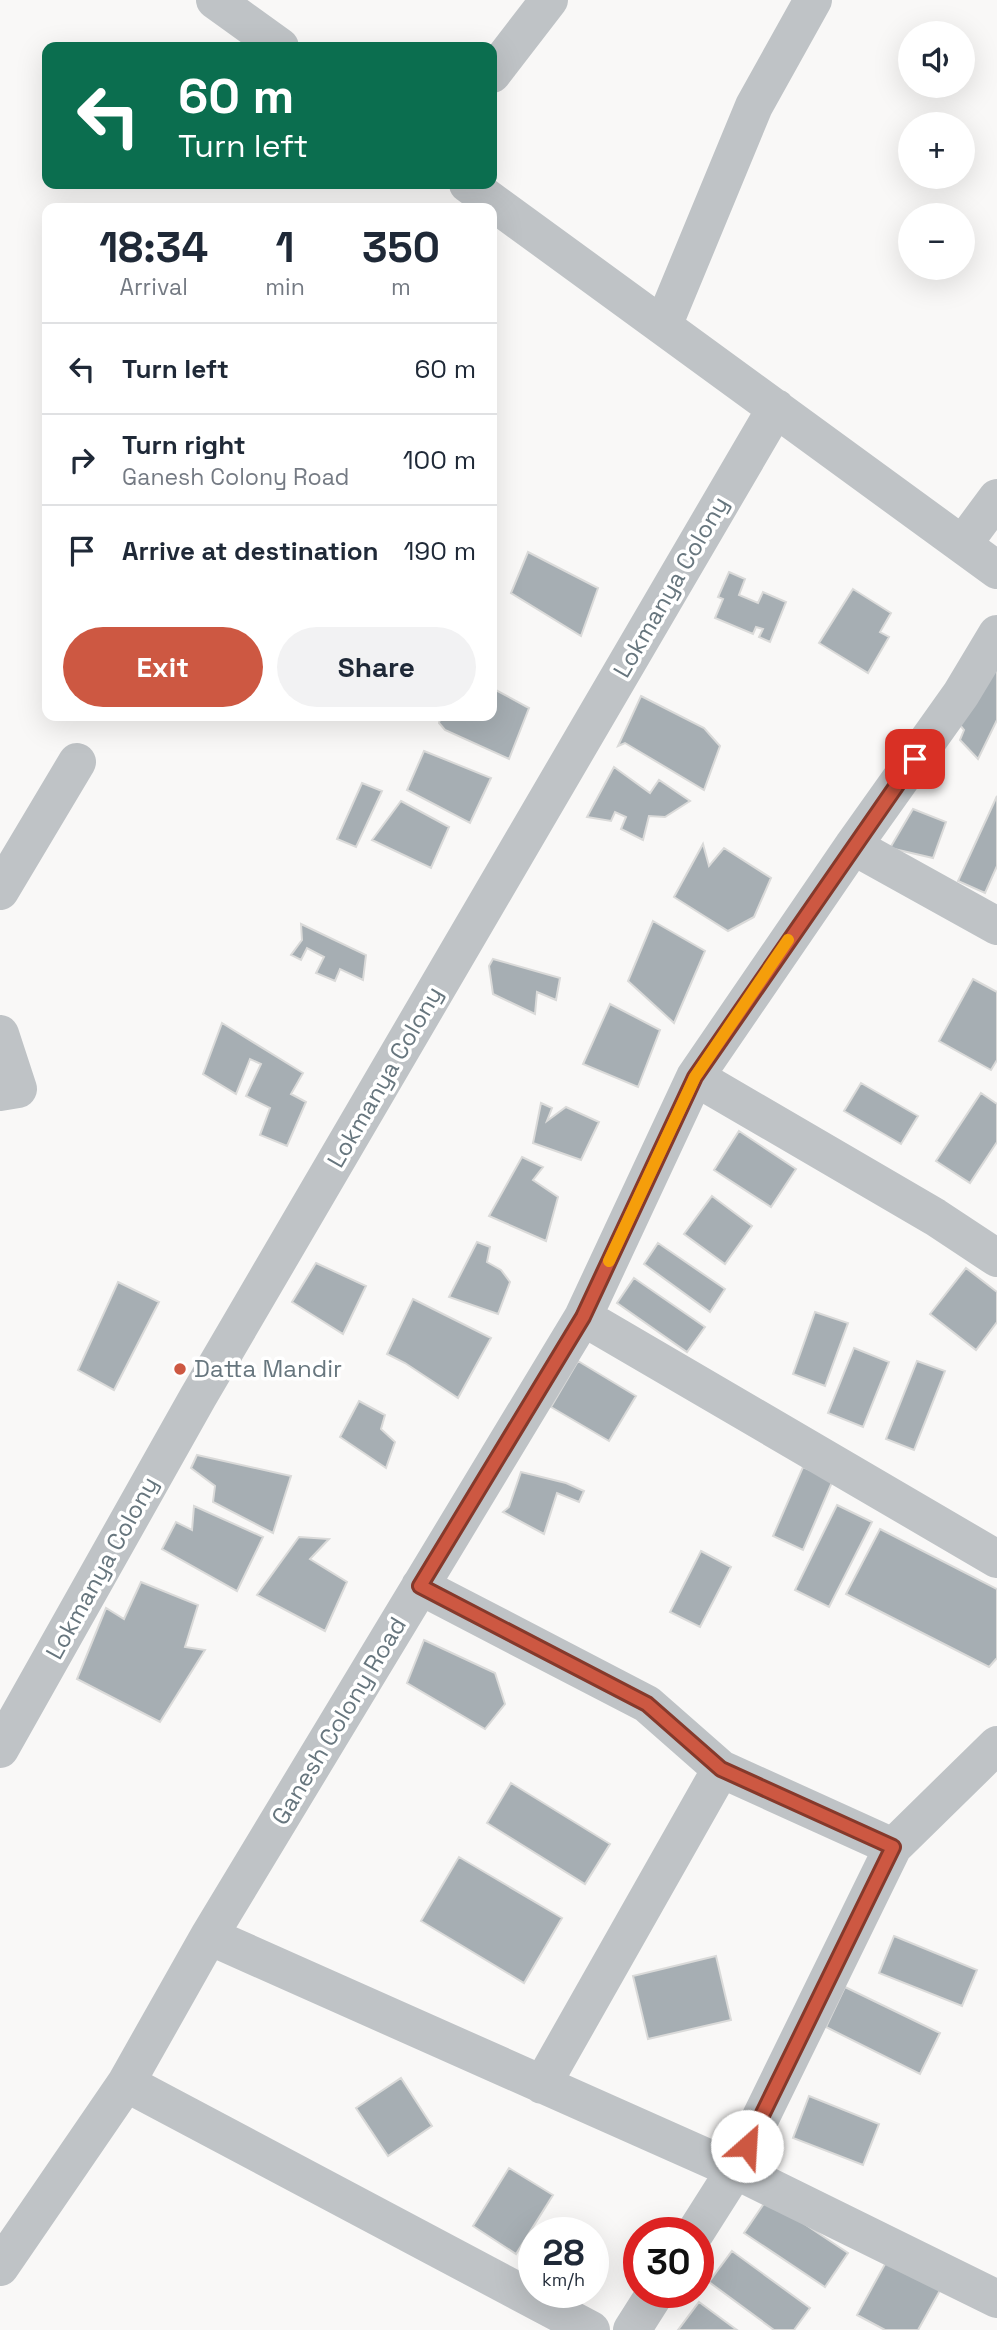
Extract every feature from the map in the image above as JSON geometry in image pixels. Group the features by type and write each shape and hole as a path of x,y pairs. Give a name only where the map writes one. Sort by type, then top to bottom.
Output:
{"street":[{"path":"215,0 273,42"},
{"path":"497,68 549,0"},
{"path":"663,326 754,106 813,0"},
{"path":"475,189 494,203"},
{"path":"497,205 997,570"},
{"name":"Lokmanya Colony","path":"0,1749 198,1398 776,408"},
{"path":"963,544 997,498"},
{"name":"Ganesh Colony Road","path":"0,2267 126,2083 209,1936 583,1317 695,1077 961,694 997,634"},
{"path":"0,891 77,762"},
{"path":"853,846 997,926"},
{"path":"0,1034 18,1089 0,1092"},
{"path":"695,1077 935,1217 997,1258"},
{"path":"583,1317 997,1559"},
{"path":"420,1586 647,1704 721,1769 893,1847"},
{"path":"705,2217 735,2171 893,1847 997,1745"},
{"path":"542,2085 721,1769"},
{"path":"209,1936 735,2171 997,2299"},
{"path":"126,2083 591,2330"},
{"path":"632,2330 646,2308"}],"building":[{"path":"528,552 598,588 581,636 511,593"},
{"path":"729,572 745,579 739,595 758,603 763,592 786,602 770,642 759,637 763,629 756,627 753,634 715,618 723,599 718,597"},
{"path":"853,589 891,613 880,632 889,637 868,673 819,643"},
{"path":"997,642 997,720 978,759 960,740 964,730 955,719"},
{"path":"497,691 529,708 509,759 445,730 439,723 497,721"},
{"path":"641,696 704,728 720,746 704,790 625,743 618,746"},
{"path":"424,751 491,778 470,823 407,790"},
{"path":"614,767 650,793 659,780 690,801 665,817 649,816 643,840 621,829 626,817 615,812 611,821 587,817"},
{"path":"362,783 382,791 356,847 337,839"},
{"path":"997,796 997,866 985,893 958,881"},
{"path":"401,801 449,827 431,868 372,840"},
{"path":"913,809 946,822 933,858 890,848"},
{"path":"703,844 709,866 724,848 771,878 754,917 728,931 674,897"},
{"path":"653,921 705,951 674,1023 628,981"},
{"path":"301,924 366,955 363,980 340,969 335,981 316,973 324,957 307,948 301,960 291,955 302,940"},
{"path":"493,959 560,978 556,1000 537,992 535,1014 493,994 489,966"},
{"path":"973,979 997,992 997,1060 991,1070 939,1041"},
{"path":"610,1004 660,1030 638,1087 583,1064"},
{"path":"222,1023 303,1073 291,1094 306,1102 287,1146 260,1135 270,1108 246,1096 261,1064 250,1059 236,1094 203,1074"},
{"path":"861,1083 918,1116 901,1144 844,1111"},
{"path":"981,1093 997,1104 997,1142 970,1183 936,1161"},
{"path":"541,1103 552,1108 547,1121 566,1107 599,1122 581,1160 533,1143"},
{"path":"739,1131 796,1169 771,1207 714,1170"},
{"path":"522,1157 543,1167 533,1180 558,1197 546,1241 489,1216"},
{"path":"712,1196 752,1226 725,1264 684,1234"},
{"path":"477,1242 490,1247 487,1262 501,1270 510,1282 498,1314 449,1297"},
{"path":"658,1243 725,1289 710,1312 644,1264"},
{"path":"316,1263 366,1286 343,1334 292,1302"},
{"path":"966,1268 997,1292 997,1322 976,1350 930,1314"},
{"path":"634,1278 705,1327 687,1352 617,1303"},
{"path":"118,1282 159,1302 114,1390 78,1370"},
{"path":"413,1299 491,1338 458,1398 387,1354"},
{"path":"815,1312 848,1323 825,1386 793,1374"},
{"path":"854,1348 889,1362 863,1427 828,1413"},
{"path":"578,1361 636,1396 609,1441 551,1407"},
{"path":"917,1361 945,1371 914,1450 886,1439"},
{"path":"359,1401 385,1415 381,1429 395,1442 386,1468 340,1437"},
{"path":"197,1455 291,1476 273,1533 213,1502 215,1486 191,1468"},
{"path":"803,1467 833,1480 803,1550 773,1536"},
{"path":"521,1472 566,1483 584,1491 579,1502 557,1493 544,1534 503,1512 509,1507"},
{"path":"837,1505 872,1522 829,1607 795,1590"},
{"path":"194,1506 263,1537 237,1591 162,1549 176,1522 192,1530"},
{"path":"880,1529 997,1589 997,1658 989,1667 846,1594"},
{"path":"299,1537 329,1539 310,1559 347,1582 325,1631 257,1595"},
{"path":"701,1551 731,1567 700,1627 670,1612"},
{"path":"141,1582 198,1605 185,1647 205,1650 160,1722 77,1679 106,1608 124,1619"},
{"path":"424,1640 495,1673 505,1704 485,1729 407,1683"},
{"path":"511,1783 610,1844 585,1884 487,1823"},
{"path":"459,1857 562,1918 524,1983 421,1921"},
{"path":"894,1936 977,1970 962,2006 879,1973"},
{"path":"716,1956 731,2020 648,2039 633,1976"},
{"path":"845,1987 940,2033 920,2074 826,2027"},
{"path":"401,2078 432,2126 388,2156 356,2108"},
{"path":"809,2096 879,2124 863,2165 793,2138"},
{"path":"509,2168 553,2195 539,2217 518,2217 516,2254 473,2226"},
{"path":"767,2199 848,2253 825,2287 744,2233"},
{"path":"732,2251 810,2308 794,2330 774,2330 714,2286 714,2275"},
{"path":"890,2255 943,2285 918,2330 885,2330 857,2315"},
{"path":"694,2308 707,2308 737,2330 678,2330"}],"slow traffic":[{"path":"609,1261 695,1077 788,940"}],"place":[{"name":"Datta Mandir","path":"180,1369"}],"route":[{"path":"747,2146 893,1847 721,1769 647,1704 420,1586 583,1317 695,1077 915,759"}]}
